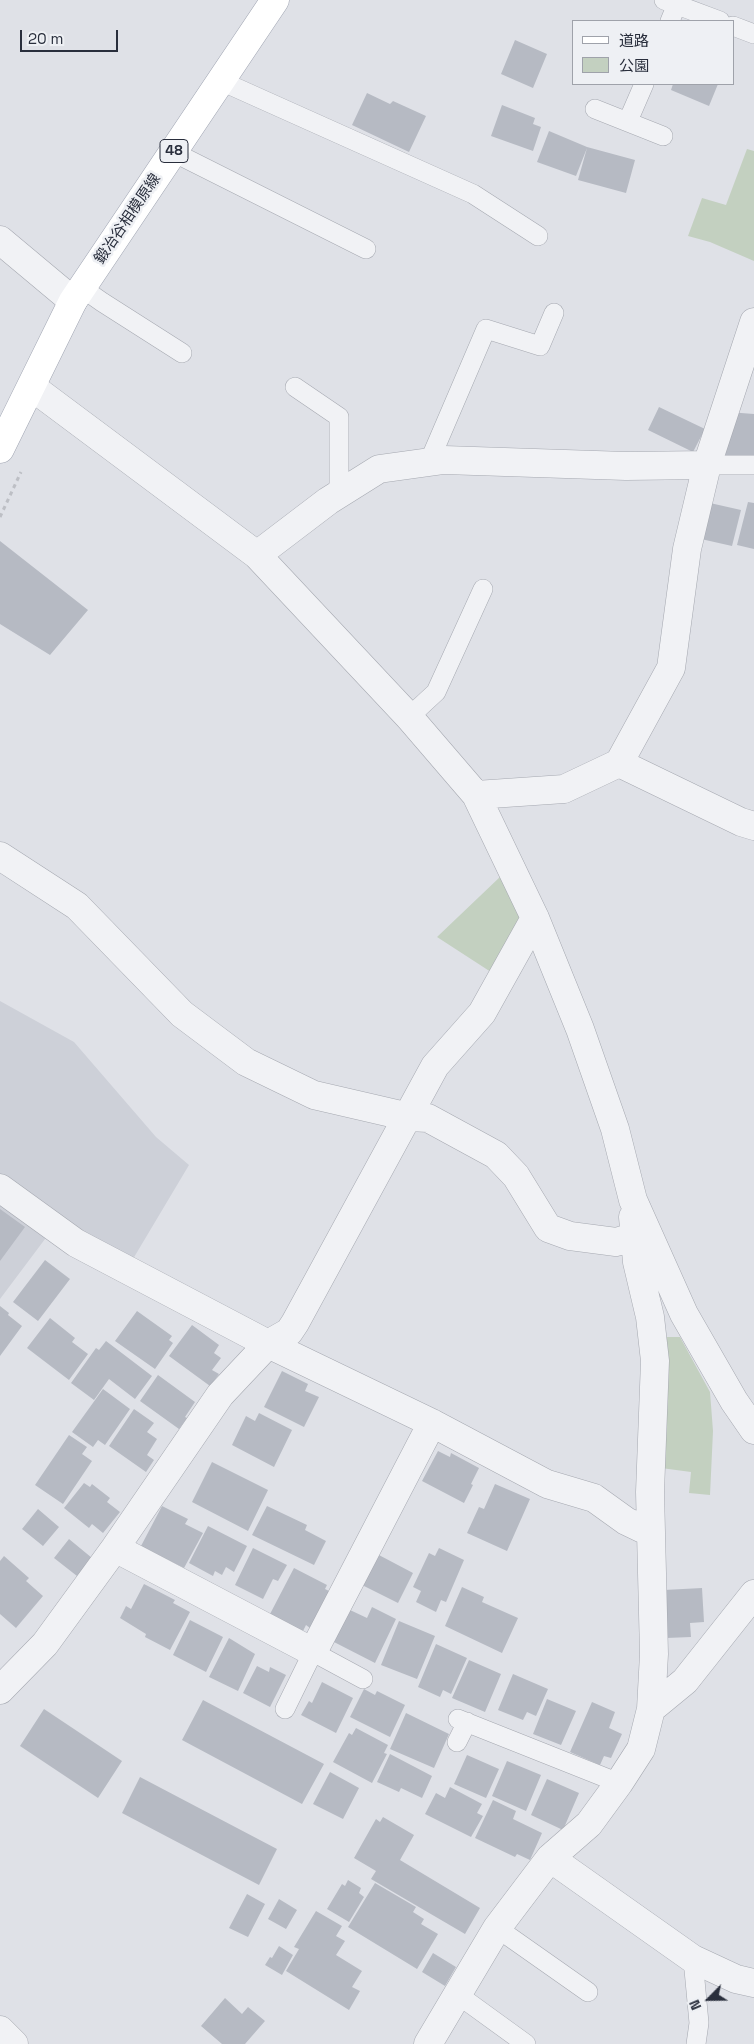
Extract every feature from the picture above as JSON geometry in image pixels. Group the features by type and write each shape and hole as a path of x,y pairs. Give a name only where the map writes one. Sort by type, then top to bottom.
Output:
{"main road":[{"name":"鍛冶谷相模原線","path":"0,449 78,294 275,0"}],"street":[{"path":"0,240 78,294"},
{"path":"476,795 564,789 619,763 671,668 687,549 707,465 754,322"},
{"path":"32,387 257,555 409,717 476,795 535,918 580,1029 615,1129 633,1200 684,1314 734,1402 754,1430"},
{"path":"257,555 339,494 379,469 444,460 626,466 707,465"},
{"path":"619,763 741,822 754,826"},
{"path":"0,856 77,906 182,1014 246,1062 314,1095 409,1116 428,1118 496,1155 516,1176 548,1228 570,1236 616,1242 634,1237"},
{"path":"0,1690 45,1644 115,1548 220,1395 268,1344 289,1332 436,1066 482,1013 535,918"},
{"path":"0,1188 76,1243 268,1344 432,1422 547,1484 594,1498 626,1521 651,1533"},
{"path":"428,2044 497,1928 550,1858 589,1824 619,1783 641,1749 651,1709 654,1654 650,1492 655,1361 650,1317 637,1262 633,1200"},
{"path":"115,1548 314,1652 432,1422"},
{"path":"651,1709 685,1681 754,1594"},
{"path":"550,1858 693,1959 736,1979 754,1983"},
{"path":"0,2030 14,2044"}],"lane":[{"path":"670,9 716,20"},
{"path":"734,26 754,34"},
{"path":"221,81 474,194 538,236"},
{"path":"628,121 644,85"},
{"path":"595,109 663,136"},
{"path":"173,152 366,250"},
{"path":"78,294 102,302 182,353"},
{"path":"429,462 486,329 540,346 554,313"},
{"path":"295,387 339,416 339,494"},
{"path":"707,465 754,465"},
{"path":"409,717 436,692 483,589"},
{"path":"284,1709 314,1652 363,1679"},
{"path":"457,1742 463,1720 619,1783"},
{"path":"497,1928 588,1992"},
{"path":"693,1959 699,2023 696,2044"},
{"path":"458,1994 526,2044"}],"shaded area":[{"path":"0,1001 74,1042 156,1137 189,1165 130,1264 0,1177"},
{"path":"0,1200 48,1235 0,1299"}],"green space":[{"path":"747,149 754,151 754,261 710,242 688,236 702,198 726,205"},
{"path":"501,876 523,913 494,974 437,937"},
{"path":"666,1337 680,1337 710,1392 713,1431 710,1495 689,1493 691,1472 661,1468 666,1393"}],"building":[{"path":"515,40 547,54 533,88 501,74"},
{"path":"673,85 718,85 709,106 671,90"},
{"path":"367,93 390,104 393,101 426,116 409,152 352,125"},
{"path":"502,105 535,118 533,124 541,127 533,151 491,136"},
{"path":"549,131 587,147 635,160 626,193 578,180 587,148 576,176 537,162"},
{"path":"659,407 705,429 693,452 648,430"},
{"path":"728,412 754,414 754,460 725,457"},
{"path":"748,502 754,503 754,549 737,545"},
{"path":"710,503 741,510 732,546 701,539"},
{"path":"0,541 88,610 50,655 0,624"},
{"path":"0,1209 25,1227 0,1261"},
{"path":"45,1260 70,1279 38,1321 13,1302"},
{"path":"0,1306 22,1326 0,1356"},
{"path":"137,1311 172,1336 169,1340 173,1343 155,1369 115,1341"},
{"path":"50,1318 75,1338 72,1342 88,1354 69,1380 27,1348"},
{"path":"192,1325 219,1345 214,1353 221,1358 212,1370 219,1374 210,1386 169,1356"},
{"path":"106,1341 152,1376 135,1399 109,1379 94,1400 71,1383 96,1348 99,1350"},
{"path":"282,1371 308,1384 305,1391 319,1397 304,1427 264,1407"},
{"path":"158,1375 195,1402 179,1429 140,1401"},
{"path":"103,1389 130,1409 105,1445 98,1440 93,1447 72,1432"},
{"path":"134,1409 154,1423 147,1432 157,1439 147,1455 154,1460 146,1472 109,1446"},
{"path":"259,1413 292,1430 274,1467 232,1445 246,1416 255,1421"},
{"path":"69,1435 87,1447 82,1454 92,1461 63,1504 35,1485"},
{"path":"438,1451 450,1457 451,1453 479,1468 464,1503 422,1481"},
{"path":"212,1462 268,1490 248,1531 192,1502"},
{"path":"84,1483 90,1487 92,1484 110,1498 107,1502 120,1512 103,1533 92,1524 89,1528 64,1508"},
{"path":"495,1484 530,1499 507,1551 467,1533 479,1507 484,1509"},
{"path":"162,1506 188,1519 185,1524 203,1533 184,1568 141,1546"},
{"path":"267,1506 307,1525 305,1530 326,1541 314,1565 252,1535"},
{"path":"38,1509 59,1527 43,1546 22,1529"},
{"path":"208,1526 247,1546 234,1572 226,1567 222,1575 215,1571 213,1576 189,1563"},
{"path":"69,1539 92,1558 77,1576 54,1558"},
{"path":"253,1548 287,1565 278,1581 273,1579 263,1599 235,1585"},
{"path":"439,1548 464,1560 446,1602 441,1600 436,1612 416,1602 421,1591 413,1587 429,1553 435,1556"},
{"path":"377,1554 413,1573 398,1603 358,1583"},
{"path":"4,1556 29,1578 26,1581 43,1596 16,1628 0,1614 0,1561"},
{"path":"294,1568 327,1585 325,1589 329,1591 310,1628 306,1625 303,1631 270,1614"},
{"path":"144,1584 175,1600 173,1603 190,1612 170,1650 145,1637 146,1634 120,1618 126,1606 131,1609"},
{"path":"462,1587 484,1597 482,1602 518,1618 502,1653 445,1626"},
{"path":"702,1588 704,1622 690,1623 691,1637 666,1638 664,1590"},
{"path":"372,1607 396,1619 375,1663 334,1642 350,1610 367,1618"},
{"path":"190,1620 223,1637 206,1672 173,1655"},
{"path":"399,1621 435,1636 417,1679 381,1665"},
{"path":"229,1638 255,1654 238,1691 209,1677"},
{"path":"436,1644 467,1658 451,1694 443,1690 440,1697 418,1687"},
{"path":"469,1660 501,1674 485,1712 452,1698"},
{"path":"257,1666 269,1672 270,1667 286,1675 270,1707 243,1693"},
{"path":"513,1674 548,1689 536,1716 527,1712 523,1720 498,1710"},
{"path":"322,1682 353,1698 336,1733 301,1715 309,1701 312,1703"},
{"path":"364,1689 375,1695 377,1691 405,1705 390,1737 350,1717"},
{"path":"547,1699 576,1711 561,1745 533,1734"},
{"path":"203,1700 324,1764 302,1804 182,1740"},
{"path":"592,1702 615,1712 609,1728 622,1734 611,1758 604,1756 600,1765 570,1752"},
{"path":"44,1709 122,1761 98,1798 20,1746"},
{"path":"406,1713 449,1734 434,1768 390,1749"},
{"path":"356,1728 388,1745 384,1753 387,1754 372,1783 333,1762 349,1733 352,1735"},
{"path":"390,1754 432,1776 422,1798 401,1788 399,1792 377,1782"},
{"path":"467,1755 499,1769 486,1798 454,1784"},
{"path":"507,1761 541,1775 526,1811 492,1796"},
{"path":"330,1772 359,1788 343,1819 313,1804"},
{"path":"140,1777 277,1849 259,1885 122,1813"},
{"path":"547,1779 579,1793 563,1830 531,1815"},
{"path":"450,1787 482,1804 477,1813 483,1816 471,1837 425,1814 436,1793 445,1798"},
{"path":"493,1800 516,1811 513,1819 542,1833 530,1860 517,1854 515,1857 475,1838"},
{"path":"383,1817 414,1835 400,1860 480,1908 465,1934 371,1879 376,1871 354,1858 376,1819 380,1822"},
{"path":"348,1880 361,1888 359,1893 364,1897 349,1922 327,1909 342,1884 345,1886"},
{"path":"375,1883 416,1907 413,1912 424,1919 421,1924 438,1934 417,1969 348,1927"},
{"path":"247,1894 265,1904 248,1937 229,1928"},
{"path":"279,1899 297,1910 286,1929 268,1919"},
{"path":"316,1911 342,1926 336,1936 345,1941 336,1955 362,1971 352,1987 360,1991 349,2010 286,1971 299,1949 294,1947"},
{"path":"279,1946 293,1955 282,1975 265,1965"},
{"path":"433,1953 456,1967 445,1986 422,1972"},
{"path":"225,1998 242,2014 248,2007 265,2021 245,2044 222,2044 201,2026"}]}
